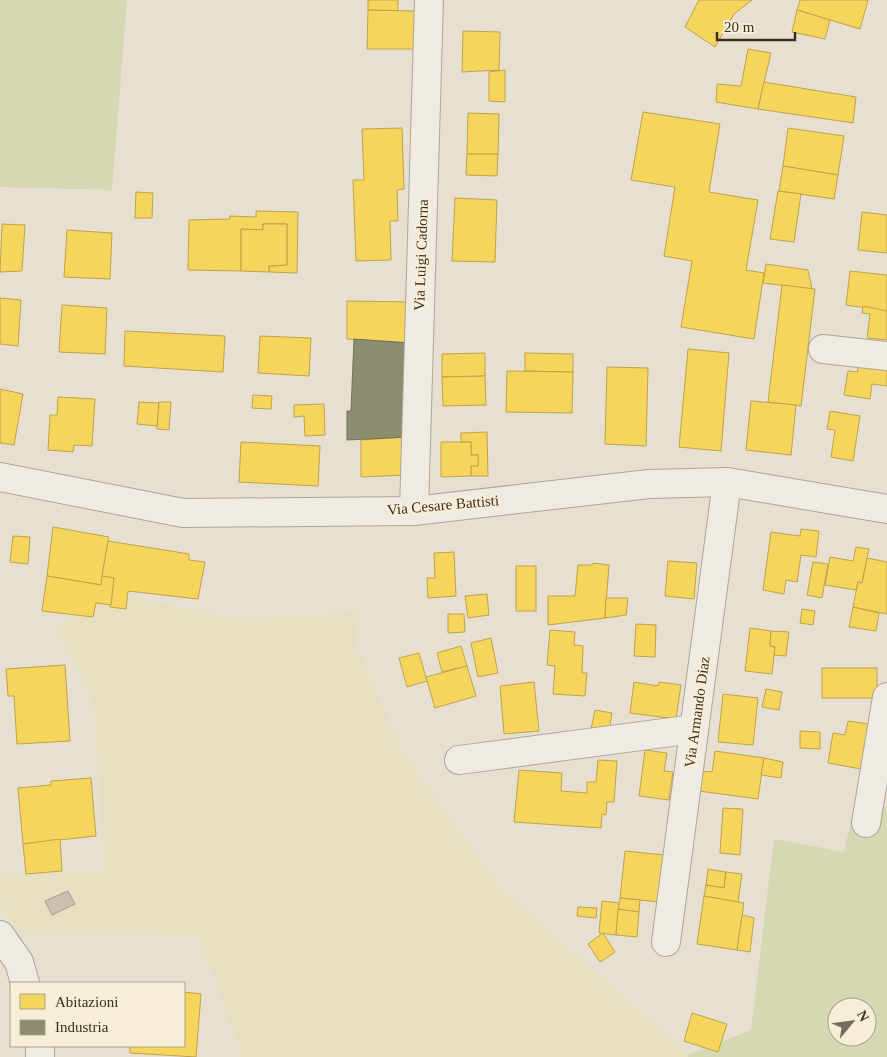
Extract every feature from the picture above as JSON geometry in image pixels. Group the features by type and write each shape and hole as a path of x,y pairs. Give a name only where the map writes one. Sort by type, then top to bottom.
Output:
{"street":[{"name":"Via Luigi Cadorna","path":"414,511 430,0"},
{"path":"823,349 887,356"},
{"name":"Via Cesare Battisti","path":"0,477 183,514 414,511 649,484 727,482 887,509"},
{"name":"Via Armando Diaz","path":"666,942 727,482"},
{"path":"866,823 887,697"},
{"path":"459,760 694,729"},
{"path":"0,935 19,962 25,982"}],"shaded area":[{"path":"99,592 239,618 359,612 355,642 403,751 501,888 689,1054 688,1057 240,1057 240,1049 198,936 17,933 0,907 0,874 105,871 93,699 57,628"}],"green space":[{"path":"0,0 127,0 112,190 0,187"},
{"path":"855,803 887,807 887,1057 688,1057 689,1054 751,1030 774,839 844,852"}],"building: Abitazioni":[{"path":"368,0 398,0 398,11 368,10"},
{"path":"699,0 752,0 734,14 715,47 685,27"},
{"path":"800,0 868,0 860,29 797,10"},
{"path":"368,10 416,11 416,49 367,49"},
{"path":"797,10 830,20 825,39 792,32"},
{"path":"463,31 500,32 499,70 462,72"},
{"path":"748,49 771,53 758,109 716,102 717,84 741,86"},
{"path":"505,70 505,102 489,101 489,72"},
{"path":"764,82 856,97 853,123 758,109"},
{"path":"643,112 720,124 709,192 758,200 746,270 764,273 754,339 681,327 692,261 664,256 675,187 631,180"},
{"path":"468,113 499,114 498,154 467,154"},
{"path":"402,128 404,189 397,190 398,221 390,221 391,260 356,261 353,180 364,180 362,129"},
{"path":"788,128 844,136 838,175 783,166"},
{"path":"467,154 498,154 497,176 466,175"},
{"path":"783,166 838,175 834,199 779,191"},
{"path":"778,191 801,194 794,242 770,239"},
{"path":"136,192 153,193 152,218 135,218"},
{"path":"455,198 497,200 495,262 452,261"},
{"path":"256,211 298,212 297,273 269,272 269,266 287,265 287,224 263,224 263,230 241,229 241,271 188,270 189,220 230,219 230,216 256,217"},
{"path":"862,212 887,215 887,253 858,250"},
{"path":"2,224 25,225 22,271 0,272"},
{"path":"263,224 287,224 287,265 269,266 269,272 241,271 241,229 263,230"},
{"path":"67,230 112,233 110,279 64,277"},
{"path":"766,264 808,270 812,289 763,283"},
{"path":"850,271 887,275 887,311 846,305"},
{"path":"782,285 815,289 801,406 768,402"},
{"path":"0,298 21,300 18,346 0,344"},
{"path":"347,301 412,302 410,343 347,339"},
{"path":"62,305 107,308 105,354 59,352"},
{"path":"863,306 887,311 887,340 867,338 870,314 862,313"},
{"path":"125,331 225,336 223,372 124,366"},
{"path":"260,336 311,338 309,376 258,373"},
{"path":"688,349 729,353 721,451 679,447"},
{"path":"485,353 485,376 442,377 442,354"},
{"path":"525,353 573,354 573,372 525,371"},
{"path":"857,364 887,367 887,386 872,384 870,399 844,395 848,371 858,372"},
{"path":"607,367 648,368 646,446 605,444"},
{"path":"507,371 573,372 572,413 506,412"},
{"path":"485,376 486,405 443,406 442,377"},
{"path":"0,389 23,394 14,445 0,443"},
{"path":"253,395 272,396 271,409 252,408"},
{"path":"58,397 95,399 92,446 74,445 73,452 48,450 50,415 57,415"},
{"path":"751,401 796,405 791,455 746,450"},
{"path":"139,402 159,403 157,426 137,424"},
{"path":"159,402 171,402 169,430 157,429"},
{"path":"324,404 325,435 305,436 304,416 294,417 294,405"},
{"path":"830,411 860,416 853,461 831,457 835,430 827,429"},
{"path":"487,432 488,476 471,476 471,466 478,466 478,455 471,455 471,442 461,442 461,433"},
{"path":"407,437 406,475 361,477 361,440"},
{"path":"241,442 320,446 318,486 239,482"},
{"path":"441,442 471,442 471,455 478,455 478,466 471,466 471,476 441,477"},
{"path":"53,527 109,537 101,585 47,576"},
{"path":"801,529 819,531 816,557 801,555 797,582 786,580 784,594 763,590 771,532 800,536"},
{"path":"13,536 30,537 28,564 10,562"},
{"path":"108,541 189,554 189,560 205,562 198,599 128,591 126,609 110,607 114,578 102,576"},
{"path":"856,547 869,549 862,583 858,582 856,590 825,585 830,557 853,561"},
{"path":"454,552 456,596 428,598 427,578 435,578 434,553"},
{"path":"867,558 887,562 887,614 853,607 858,582 862,583"},
{"path":"668,561 697,563 694,599 665,596"},
{"path":"813,562 828,564 822,598 807,595"},
{"path":"593,563 609,565 605,618 548,625 548,596 575,596 578,565 592,565"},
{"path":"516,566 536,566 536,611 516,611"},
{"path":"47,576 101,585 102,576 114,578 111,605 96,603 93,617 42,611"},
{"path":"487,594 489,615 468,618 465,596"},
{"path":"606,598 628,598 626,615 605,618"},
{"path":"853,607 879,613 876,631 849,627"},
{"path":"802,609 815,611 813,625 800,623"},
{"path":"448,614 464,614 465,632 448,633"},
{"path":"636,624 656,625 655,657 634,656"},
{"path":"750,628 771,631 770,646 775,647 772,674 745,671"},
{"path":"550,630 575,632 574,645 583,646 582,673 587,673 585,696 553,694 555,666 547,665"},
{"path":"771,631 789,632 786,656 774,655 775,647 770,646"},
{"path":"491,638 498,673 478,677 471,643"},
{"path":"461,646 467,666 442,672 437,653"},
{"path":"419,653 427,681 407,687 399,658"},
{"path":"65,665 70,741 17,744 14,696 8,696 6,669"},
{"path":"467,666 476,696 435,708 426,677"},
{"path":"822,668 877,668 877,698 822,698"},
{"path":"534,682 539,731 504,734 500,686"},
{"path":"634,682 658,686 659,682 681,685 676,719 630,713"},
{"path":"766,689 782,692 779,710 762,707"},
{"path":"723,694 758,698 753,745 718,742"},
{"path":"595,710 612,713 609,732 591,729"},
{"path":"848,721 868,724 861,769 828,763 833,733 845,735"},
{"path":"800,731 820,732 820,749 800,748"},
{"path":"645,750 667,753 664,771 673,772 669,800 639,796"},
{"path":"715,751 764,758 758,799 699,791 702,771 712,772"},
{"path":"764,758 783,762 781,778 761,775"},
{"path":"598,760 617,761 614,802 607,802 606,815 602,814 601,828 514,822 519,770 562,773 561,791 587,793 587,782 596,782"},
{"path":"91,778 96,836 23,844 18,788 51,785 51,781"},
{"path":"723,808 743,809 740,855 720,853"},
{"path":"60,839 62,871 26,874 23,844"},
{"path":"625,851 664,855 659,902 620,898"},
{"path":"708,869 726,872 724,888 706,885"},
{"path":"726,872 742,874 738,902 704,896 706,885 724,888"},
{"path":"704,896 744,903 737,950 697,944"},
{"path":"620,898 640,900 639,912 618,909"},
{"path":"602,901 619,903 616,935 599,933"},
{"path":"578,907 597,908 596,918 577,916"},
{"path":"618,909 639,912 637,937 616,935"},
{"path":"742,915 754,918 750,952 737,950"},
{"path":"603,933 615,952 600,962 588,944"},
{"path":"185,992 201,994 196,1057 130,1053 130,1047 185,1047"},
{"path":"692,1013 727,1024 718,1052 684,1041"}],"building: Industria":[{"path":"354,339 410,343 407,437 347,440 347,411 351,411"}],"building: Altro":[{"path":"68,891 75,904 52,915 45,901"}]}
